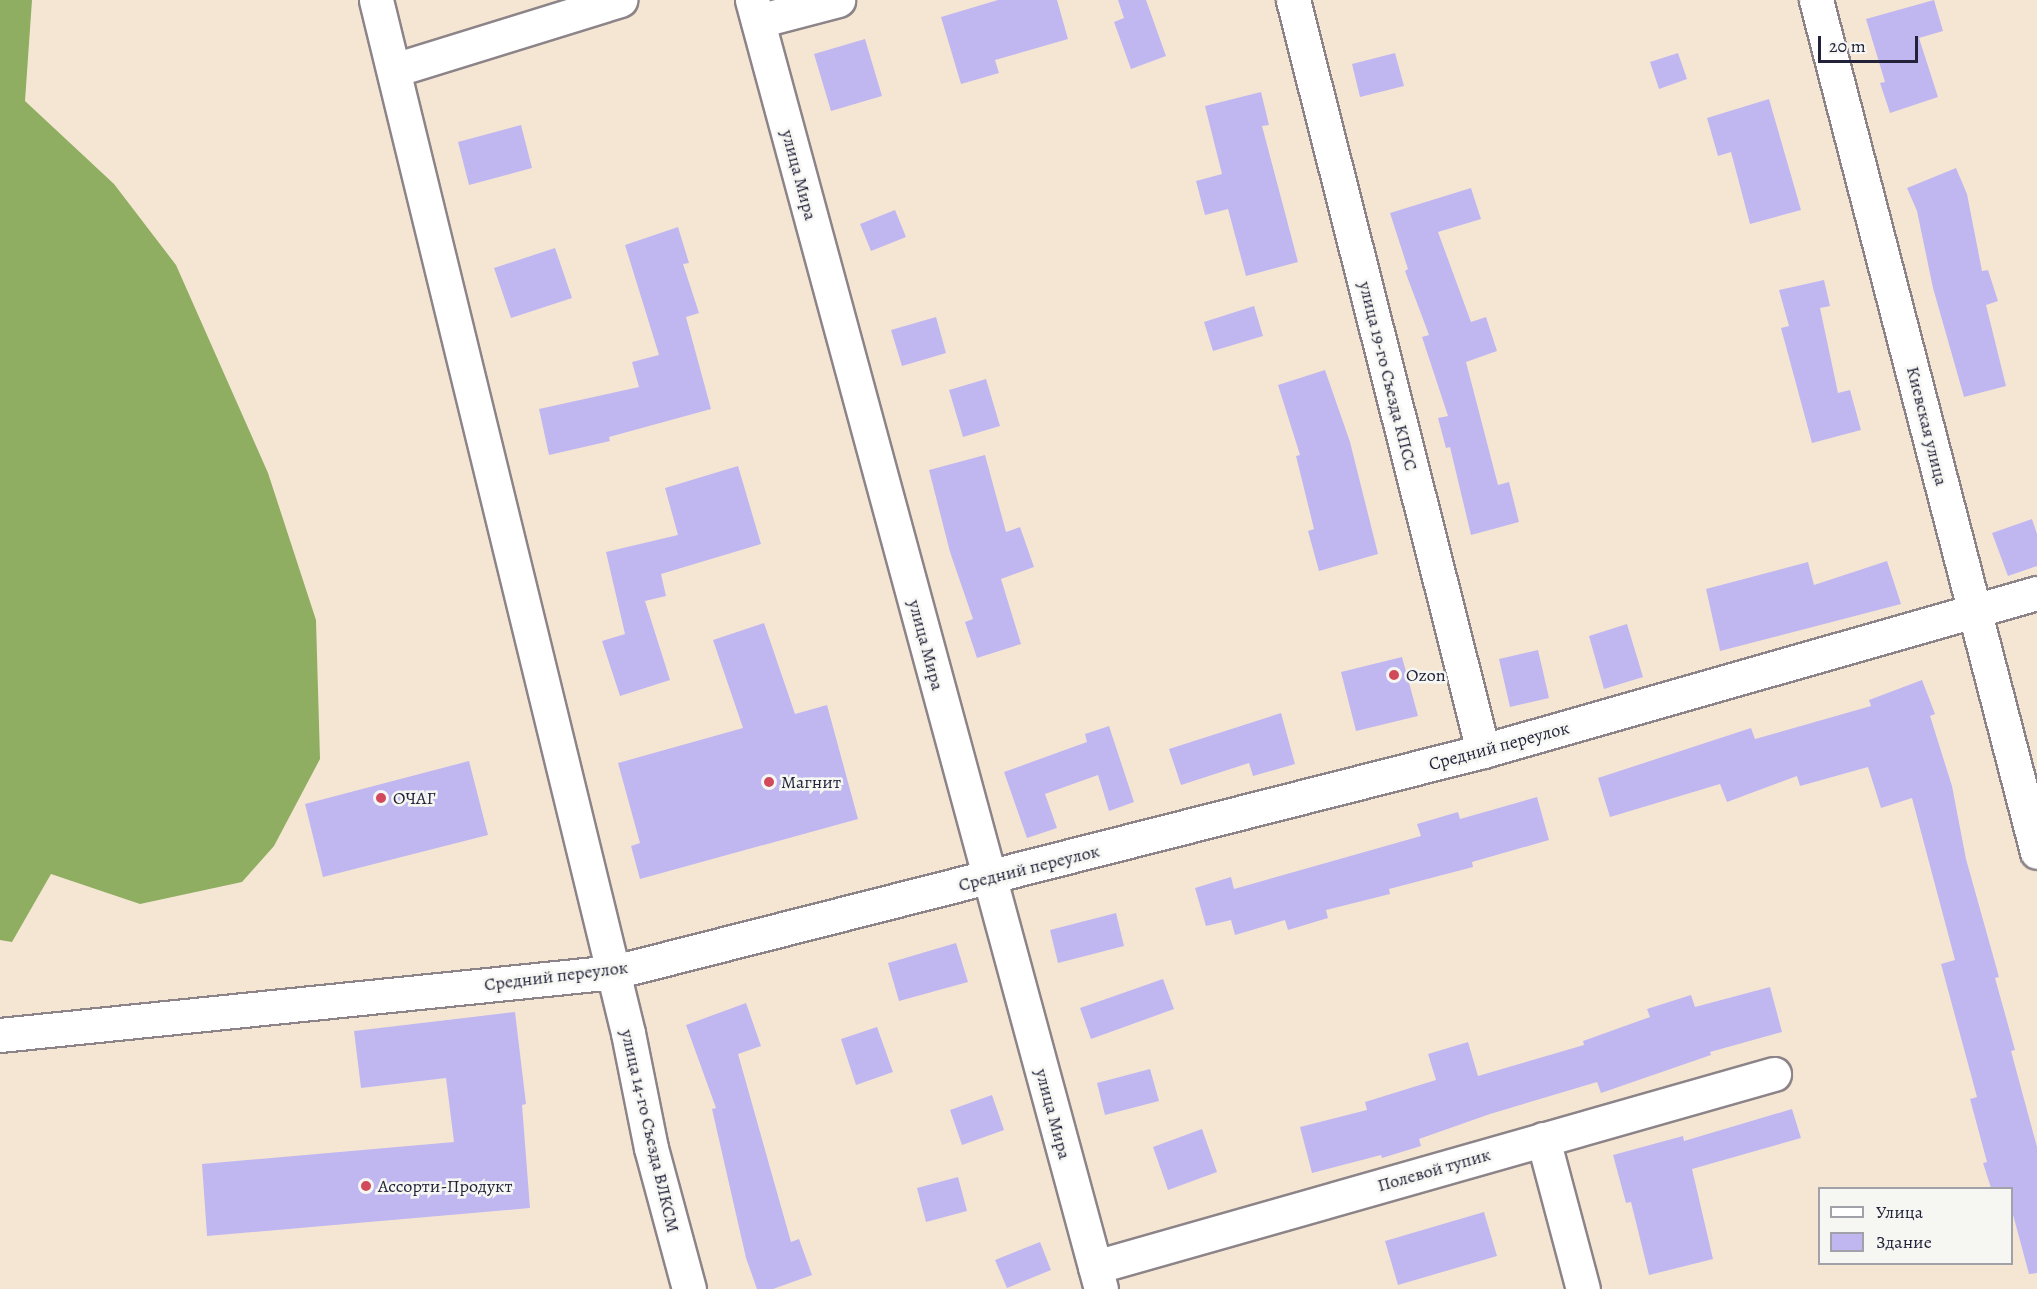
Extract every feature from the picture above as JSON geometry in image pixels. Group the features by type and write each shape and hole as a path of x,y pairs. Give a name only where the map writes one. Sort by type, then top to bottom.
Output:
{"street":[{"name":"улица 14-го Съезда ВЛКСМ","path":"376,0 614,972 651,1148 689,1289"},
{"path":"394,70 620,0"},
{"path":"755,11 838,0"},
{"name":"улица 19-го Съезда КПСС","path":"1293,0 1483,752"},
{"name":"Киевская улица","path":"1816,0 2037,852"},
{"name":"улица Мира","path":"755,11 1098,1278"},
{"name":"Средний переулок","path":"0,1035 614,972 990,879 1483,752 2037,593"},
{"name":"Полевой тупик","path":"1098,1278 1543,1139 1774,1074"},
{"path":"1543,1139 1583,1289"}],"green space":[{"path":"0,0 32,0 25,101 114,184 176,265 268,473 316,620 320,759 274,846 242,882 140,904 51,874 12,942 0,940"}],"building":[{"path":"998,0 1057,0 1068,39 995,60 999,73 961,84 941,17"},
{"path":"1118,0 1146,0 1166,56 1131,69 1114,22 1124,18"},
{"path":"1934,0 1943,31 1919,38 1938,97 1890,113 1880,83 1885,82 1866,19"},
{"path":"865,39 882,96 831,111 814,54"},
{"path":"1395,53 1404,86 1360,97 1352,64"},
{"path":"1678,53 1687,79 1659,89 1650,62"},
{"path":"1261,92 1269,125 1262,126 1298,262 1246,276 1228,209 1205,215 1196,181 1222,174 1205,106"},
{"path":"1769,99 1801,210 1750,224 1731,152 1718,156 1707,118"},
{"path":"521,125 532,168 469,185 458,142"},
{"path":"1956,168 1967,194 1982,271 1988,270 1998,301 1986,305 2006,386 1964,397 1933,288 1917,211 1907,188"},
{"path":"1471,188 1481,219 1438,232 1471,322 1486,317 1497,351 1466,362 1498,485 1509,482 1519,522 1471,535 1450,447 1446,448 1438,418 1448,416 1422,337 1429,335 1405,271 1408,269 1390,213"},
{"path":"895,210 906,237 871,251 860,224"},
{"path":"678,227 689,263 683,264 699,313 686,317 711,409 609,437 610,441 549,455 539,409 639,387 632,362 659,355 625,245"},
{"path":"555,248 572,298 511,318 494,268"},
{"path":"1824,280 1830,306 1820,308 1838,393 1850,390 1861,430 1812,443 1781,328 1789,326 1779,290"},
{"path":"1254,306 1263,336 1213,351 1204,322"},
{"path":"936,317 946,353 902,366 891,330"},
{"path":"1325,370 1350,442 1378,554 1319,571 1308,531 1314,529 1296,456 1300,455 1278,385"},
{"path":"986,379 1000,426 963,437 949,390"},
{"path":"985,455 1006,532 1020,527 1034,567 1001,579 1021,644 977,658 965,622 973,619 950,552 929,470"},
{"path":"738,466 761,544 661,574 666,596 645,601 670,680 620,696 602,641 625,634 606,552 678,535 665,488"},
{"path":"2032,519 2037,534 2037,566 2008,576 1992,533"},
{"path":"1887,561 1901,604 1720,651 1706,589 1808,562 1814,585"},
{"path":"764,623 795,714 827,705 858,819 640,879 631,846 640,843 618,763 743,728 713,640"},
{"path":"1627,624 1643,677 1604,689 1589,636"},
{"path":"1538,650 1549,698 1510,707 1499,659"},
{"path":"1402,657 1418,716 1356,731 1341,672"},
{"path":"1922,680 1935,714 1930,716 1952,786 1966,859 1999,977 1995,978 2015,1050 2011,1051 2037,1147 2037,1273 2029,1274 2013,1215 2013,1187 1991,1187 1983,1163 1987,1162 1970,1099 1977,1097 1941,964 1955,960 1912,798 1881,808 1868,767 1800,786 1797,776 1727,802 1720,784 1610,817 1598,778 1751,728 1755,739 1871,706 1869,700"},
{"path":"1281,713 1295,764 1253,776 1249,763 1181,785 1169,749"},
{"path":"1109,726 1134,802 1109,811 1098,775 1045,794 1057,828 1027,838 1004,772 1087,742 1085,734"},
{"path":"469,761 488,835 323,877 305,804"},
{"path":"1537,797 1549,840 1472,862 1473,867 1389,889 1390,894 1326,910 1328,918 1288,930 1285,920 1235,935 1231,920 1206,926 1195,888 1231,877 1234,889 1421,836 1417,824 1458,812 1460,819"},
{"path":"1116,913 1124,946 1058,963 1050,930"},
{"path":"956,943 968,982 899,1001 888,963"},
{"path":"1163,979 1174,1009 1091,1039 1080,1008"},
{"path":"1770,987 1782,1032 1710,1052 1711,1055 1601,1093 1597,1082 1490,1114 1419,1139 1421,1146 1382,1158 1381,1155 1312,1173 1300,1127 1367,1110 1365,1102 1436,1080 1428,1054 1468,1042 1478,1076 1584,1045 1583,1041 1650,1017 1647,1009 1691,995 1695,1007"},
{"path":"746,1003 761,1046 738,1054 791,1242 799,1239 812,1275 773,1289 757,1289 746,1258 712,1109 716,1108 686,1025"},
{"name":"Ассорти-Продукт","path":"515,1012 526,1104 522,1105 530,1208 207,1236 202,1164 454,1142 446,1078 361,1088 354,1031"},
{"path":"877,1027 893,1072 856,1085 841,1039"},
{"path":"1150,1069 1159,1101 1105,1115 1097,1083"},
{"path":"992,1095 1004,1130 962,1145 950,1110"},
{"path":"1792,1109 1801,1138 1692,1169 1713,1259 1649,1275 1631,1202 1626,1203 1613,1155 1683,1136 1684,1141"},
{"path":"1202,1129 1217,1172 1168,1190 1153,1147"},
{"path":"958,1177 967,1211 926,1222 917,1188"},
{"path":"1484,1212 1497,1256 1398,1285 1385,1241"},
{"path":"1040,1242 1051,1270 1007,1288 995,1260"}],"place":[{"name":"Ozon","path":"1394,675"},
{"name":"Магнит","path":"769,782"},
{"name":"ОЧАГ","path":"381,798"},
{"name":"Ассорти-Продукт","path":"366,1186"}]}
